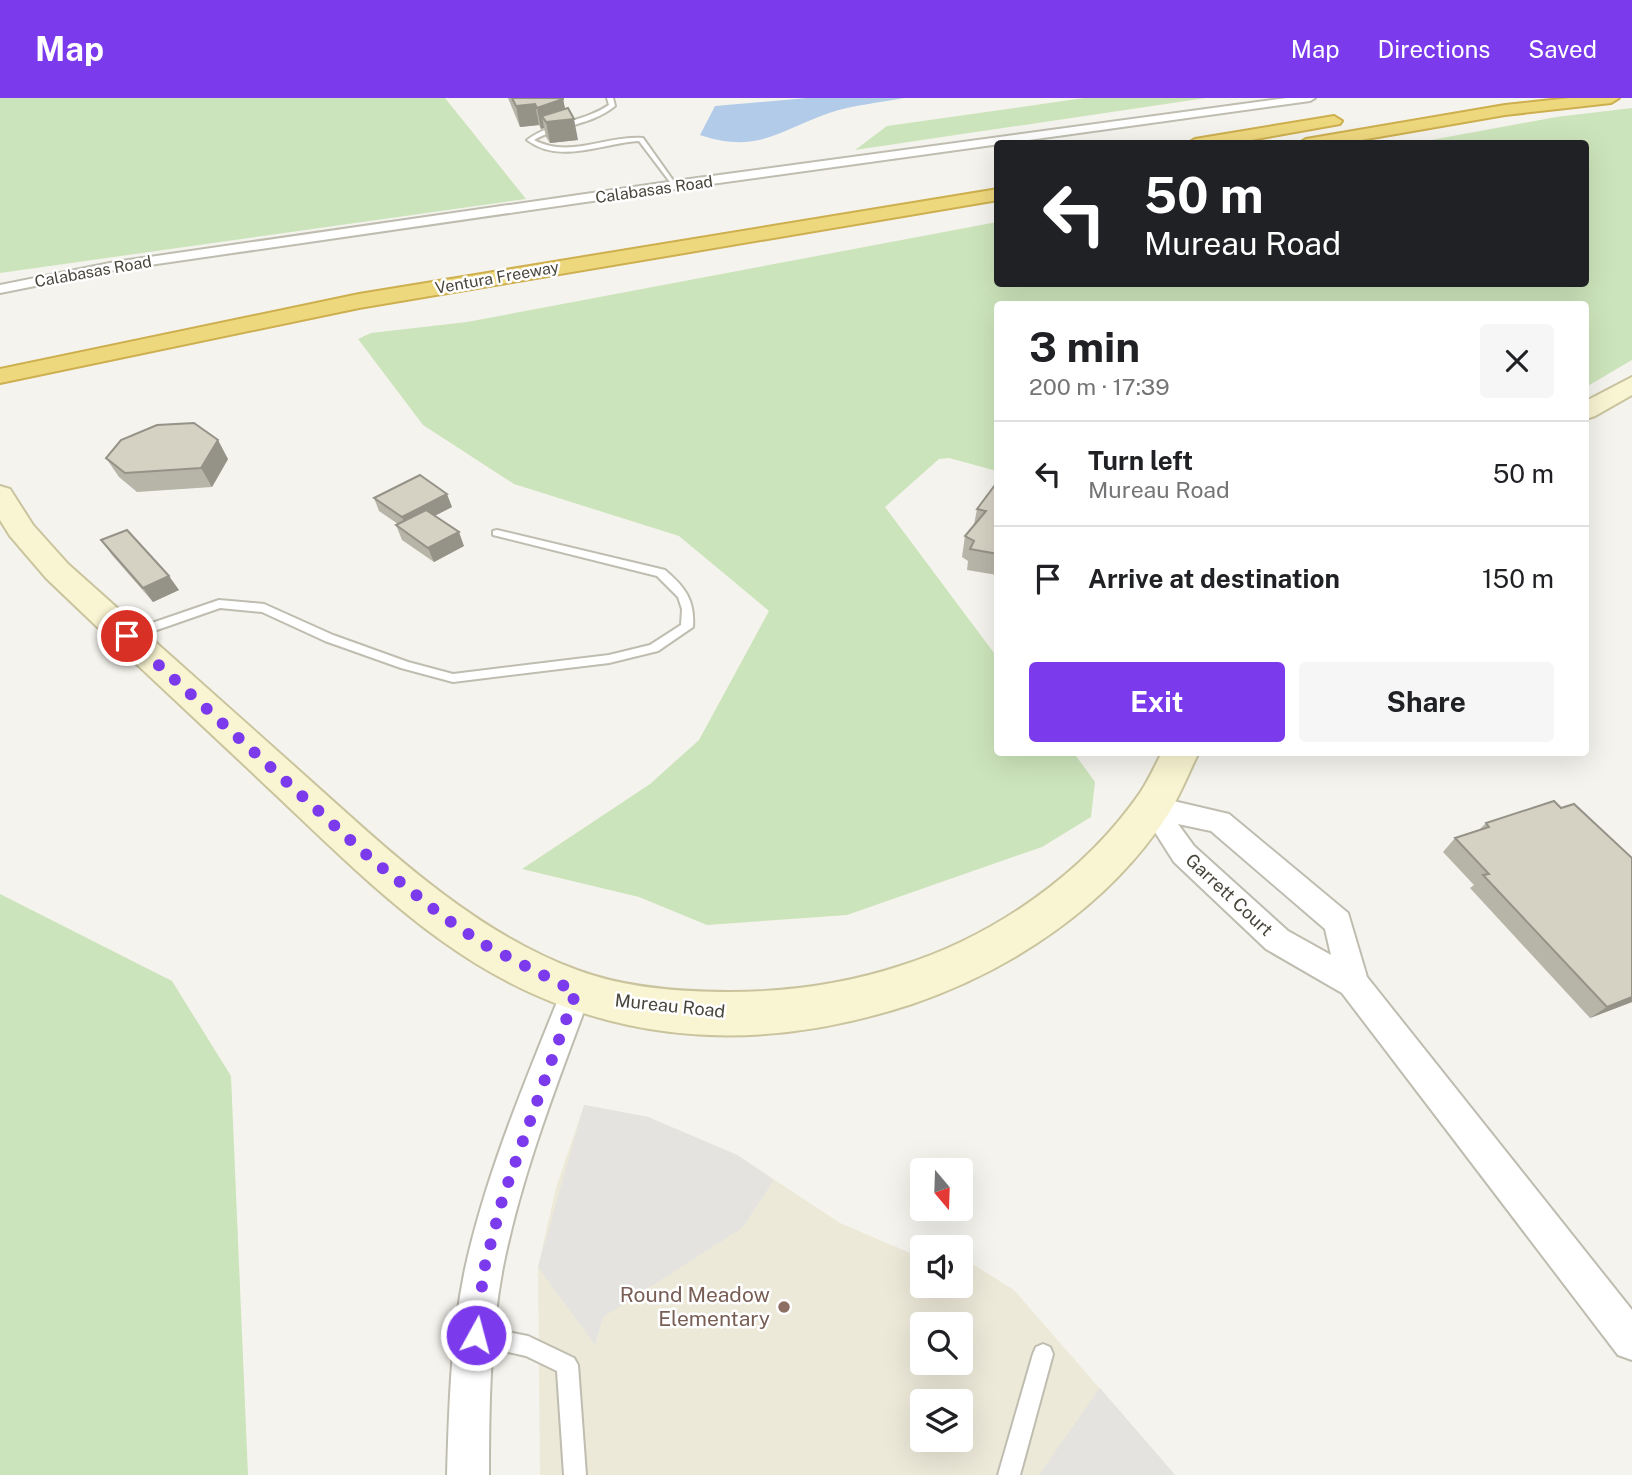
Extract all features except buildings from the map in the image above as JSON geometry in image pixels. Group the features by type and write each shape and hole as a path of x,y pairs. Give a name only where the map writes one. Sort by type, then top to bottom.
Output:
{"highway":[{"path":"1433,105 1485,98"},
{"path":"1329,140 1505,110 1611,98"},
{"path":"1220,140 1357,118"},
{"path":"770,211 994,176"},
{"name":"Ventura Freeway","path":"0,376 359,301 994,195"}],"main road":[{"path":"1589,409 1632,384"},
{"name":"Mureau Road","path":"0,495 21,530 57,570 370,858 441,915 495,951 576,992 627,1004 712,1014 776,1012 829,1005 892,991 962,965 1026,928 1097,871 1152,807 1179,756"}],"street":[{"name":"Calabasas Road","path":"1003,140 1310,98"},
{"name":"Calabasas Road","path":"0,289 115,266 994,141"},
{"name":"Garrett Court","path":"1152,807 1184,854 1277,940 1353,983 1632,1341"},
{"name":"Garrett Court","path":"1152,807 1219,822 1338,922 1353,983"},
{"path":"468,1475 476,1335 484,1269 503,1197 576,992"}],"lane":[{"path":"610,98 612,106 601,115 541,132 530,140 538,146 559,149 640,139 675,185"},
{"path":"127,636 219,604 264,608 329,638 405,665 453,678 609,659 654,648 687,627 690,607 679,588 661,573 497,533"},
{"path":"476,1335 528,1346 567,1365 575,1475"},
{"path":"1009,1475 1043,1354"}],"shaded area":[{"name":"Round Meadow Elementary","path":"584,1105 648,1117 737,1155 840,1223 910,1253 910,1298 973,1298 973,1265 1014,1290 1175,1475 540,1475 538,1267 556,1188"},
{"path":"584,1105 648,1117 737,1155 774,1180 742,1228 603,1317 595,1345 538,1267"},
{"path":"1100,1388 1175,1475 1039,1475"}],"green space":[{"path":"0,98 445,98 526,199 0,273"},
{"path":"1084,98 1206,98 855,150 887,126"},
{"path":"1632,108 1632,360 1589,385 1589,301 994,301 994,470 949,458 939,459 885,507 994,653 994,756 1076,756 1095,782 1091,817 1042,847 847,915 707,925 639,897 522,869 650,784 699,740 769,611 679,536 514,484 423,425 358,339 371,333 467,322 994,223 994,287 1589,287 1589,140 1431,140 1556,117"},
{"path":"0,894 172,981 231,1076 248,1475 0,1475"}],"water":[{"path":"807,98 904,98 838,110 781,133 752,141 737,142 700,135 715,106"}],"place":[{"name":"Round Meadow Elementary","path":"784,1307"}],"route":[{"path":"127,636 370,858 441,915 483,944 576,992 503,1197 484,1269 476,1335"}]}
